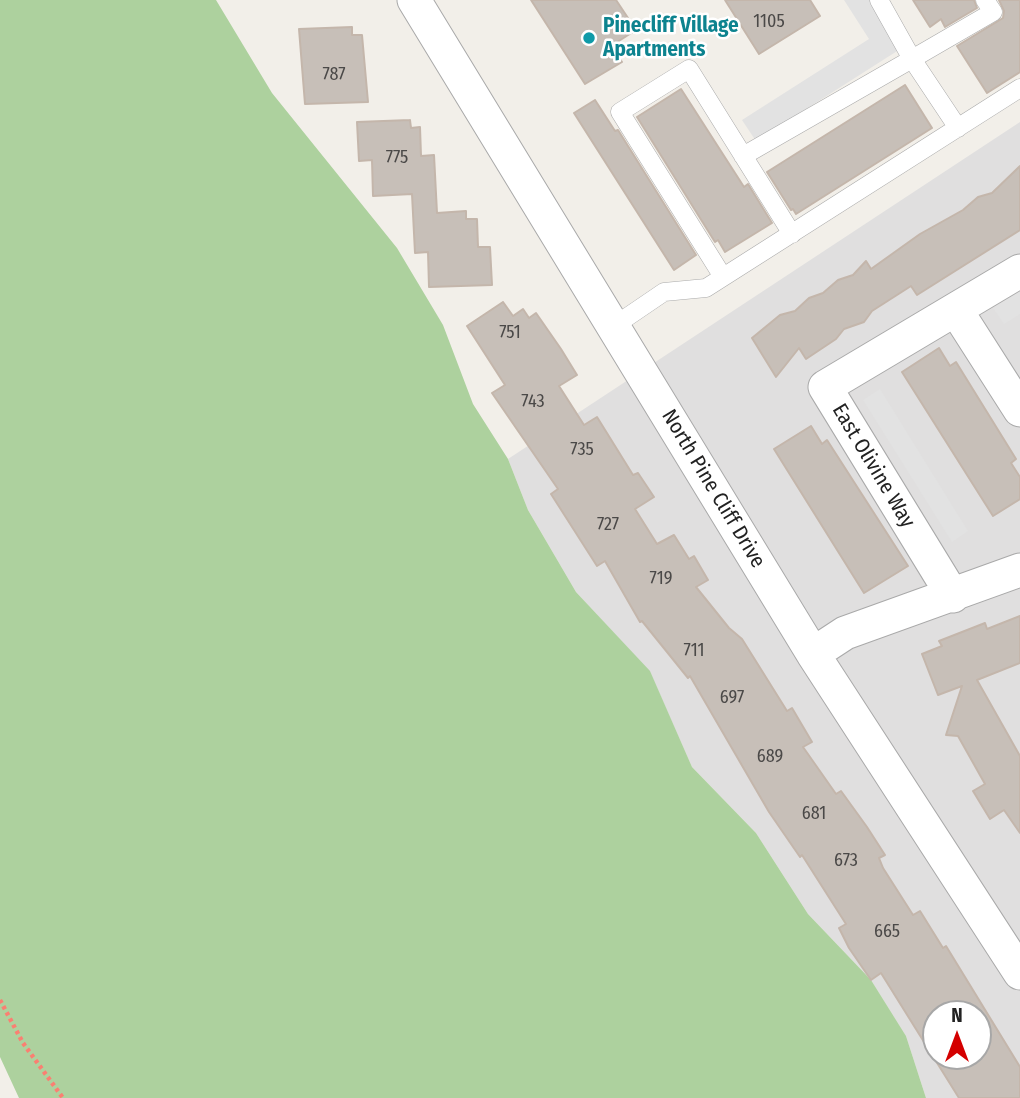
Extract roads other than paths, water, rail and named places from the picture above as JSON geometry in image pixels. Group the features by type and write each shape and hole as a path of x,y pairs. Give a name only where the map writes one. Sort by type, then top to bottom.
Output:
{"street":[{"name":"North Pine Cliff Drive","path":"414,0 813,654 1020,973"},
{"name":"East Olivine Way","path":"953,596 825,387 1020,271"},
{"path":"956,310 1020,410"},
{"path":"813,654 845,633 1020,570"}],"lane":[{"path":"879,0 912,59 958,128"},
{"path":"743,156 993,12 985,0"},
{"path":"723,278 620,112 689,69 792,234"},
{"path":"614,326 664,292 706,288 1020,88"}],"place":[{"name":"Pinecliff Village Apartments","path":"589,38"}]}
